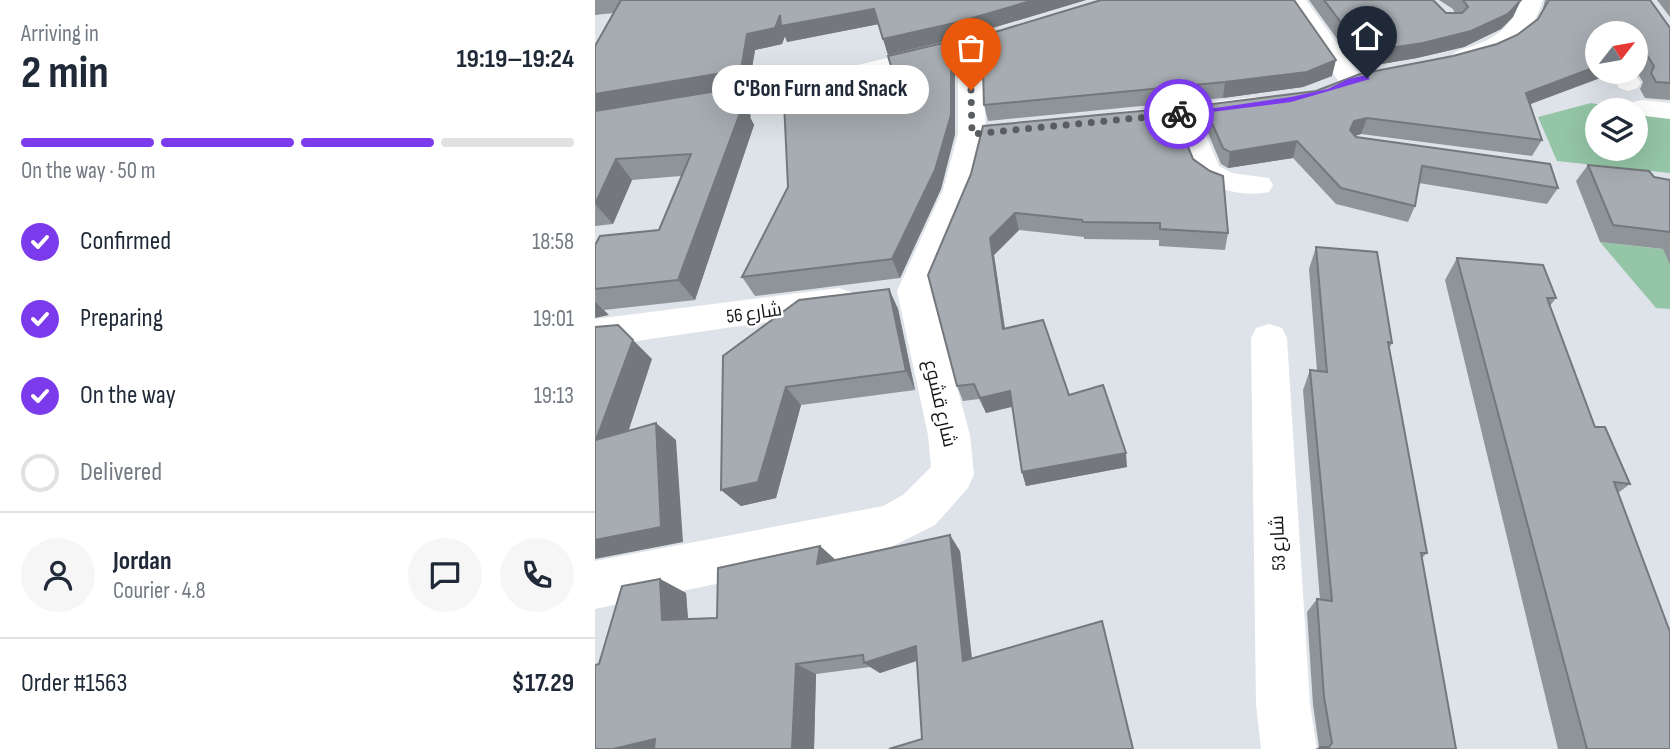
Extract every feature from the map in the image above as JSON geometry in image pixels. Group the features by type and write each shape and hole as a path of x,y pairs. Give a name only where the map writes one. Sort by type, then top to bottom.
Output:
{"street":[{"path":"1295,0 1351,82"},
{"path":"1436,65 1506,41 1527,20 1532,0"},
{"path":"595,122 773,93 983,42 985,133 958,190 890,294"},
{"path":"1105,121 1282,101"},
{"path":"1648,109 1670,111"},
{"path":"1183,113 1206,170 1211,176 1227,182 1258,185"},
{"name":"شارع 56","path":"595,333 890,294"},
{"name":"شارع قشوع","path":"595,585 889,526 919,510 933,497 953,474 954,457 890,294"},
{"name":"شارع 53","path":"1269,338 1283,705 1289,749"}],"green space":[{"path":"1585,105 1585,161 1648,161 1648,113 1670,118 1670,173 1557,161 1538,117"},
{"path":"1600,242 1670,250 1670,309 1656,308"}],"building":[{"path":"621,0 1034,0 959,22 883,39 874,9 781,26 780,15 775,28 747,34 741,70 595,94 595,46"},
{"path":"1101,0 1294,0 1336,60 1307,72 984,105 982,36"},
{"path":"1324,0 1433,0 1446,13 1462,13 1468,7 1463,0 1521,0 1508,14 1471,31 1423,43 1363,52"},
{"path":"1549,0 1650,0 1670,28 1670,83 1656,82 1651,73 1654,66 1649,58 1649,21 1585,21 1585,71 1526,93 1542,140 1367,118 1354,121 1350,130 1356,137 1550,164 1558,188 1422,166 1415,206 1341,188 1297,141 1230,152 1223,148 1204,105 1316,91 1360,74 1453,56 1497,44 1517,35 1538,19"},
{"path":"951,41 951,115 935,170 892,259 742,277 788,187 784,102 899,92 888,56"},
{"path":"735,88 733,96 740,96 736,105 743,105 678,280 595,289 595,245 600,236 659,230 691,154 616,159 595,204 595,111"},
{"path":"1172,108 1193,159 1223,176 1228,233 1160,229 1160,223 1083,222 1015,213 990,238 1003,329 1043,320 1069,395 1103,385 1126,453 1022,472 1010,391 980,398 974,384 957,386 928,275 971,174 983,126"},
{"path":"1588,165 1649,171 1654,177 1670,180 1670,232 1613,225"},
{"path":"1316,247 1377,252 1392,343 1388,342 1427,553 1421,553 1456,749 1320,749 1329,747 1332,743 1324,697 1317,599 1332,601 1310,370 1327,372"},
{"path":"1457,258 1543,265 1556,298 1547,298 1595,427 1605,427 1630,484 1614,482 1670,632 1670,749 1587,749"},
{"path":"889,289 906,371 786,387 758,482 721,490 723,356 799,300"},
{"path":"618,325 633,340 596,440 656,423 661,527 595,540 595,327"},
{"path":"950,535 963,661 1102,621 1133,749 889,749 922,739 916,646 864,663 863,655 796,664 792,749 654,749 655,739 613,749 595,749 595,665 599,664 622,586 660,579 662,620 717,618 718,568 820,546 817,564"}],"way so far":[{"path":"971,90 972,134 1179,114"}],"place":[{"name":"C'Bon Furn and Snack","path":"971,90"}],"route":[{"path":"1179,114 1291,100 1330,90 1350,80 1367,78"}]}
